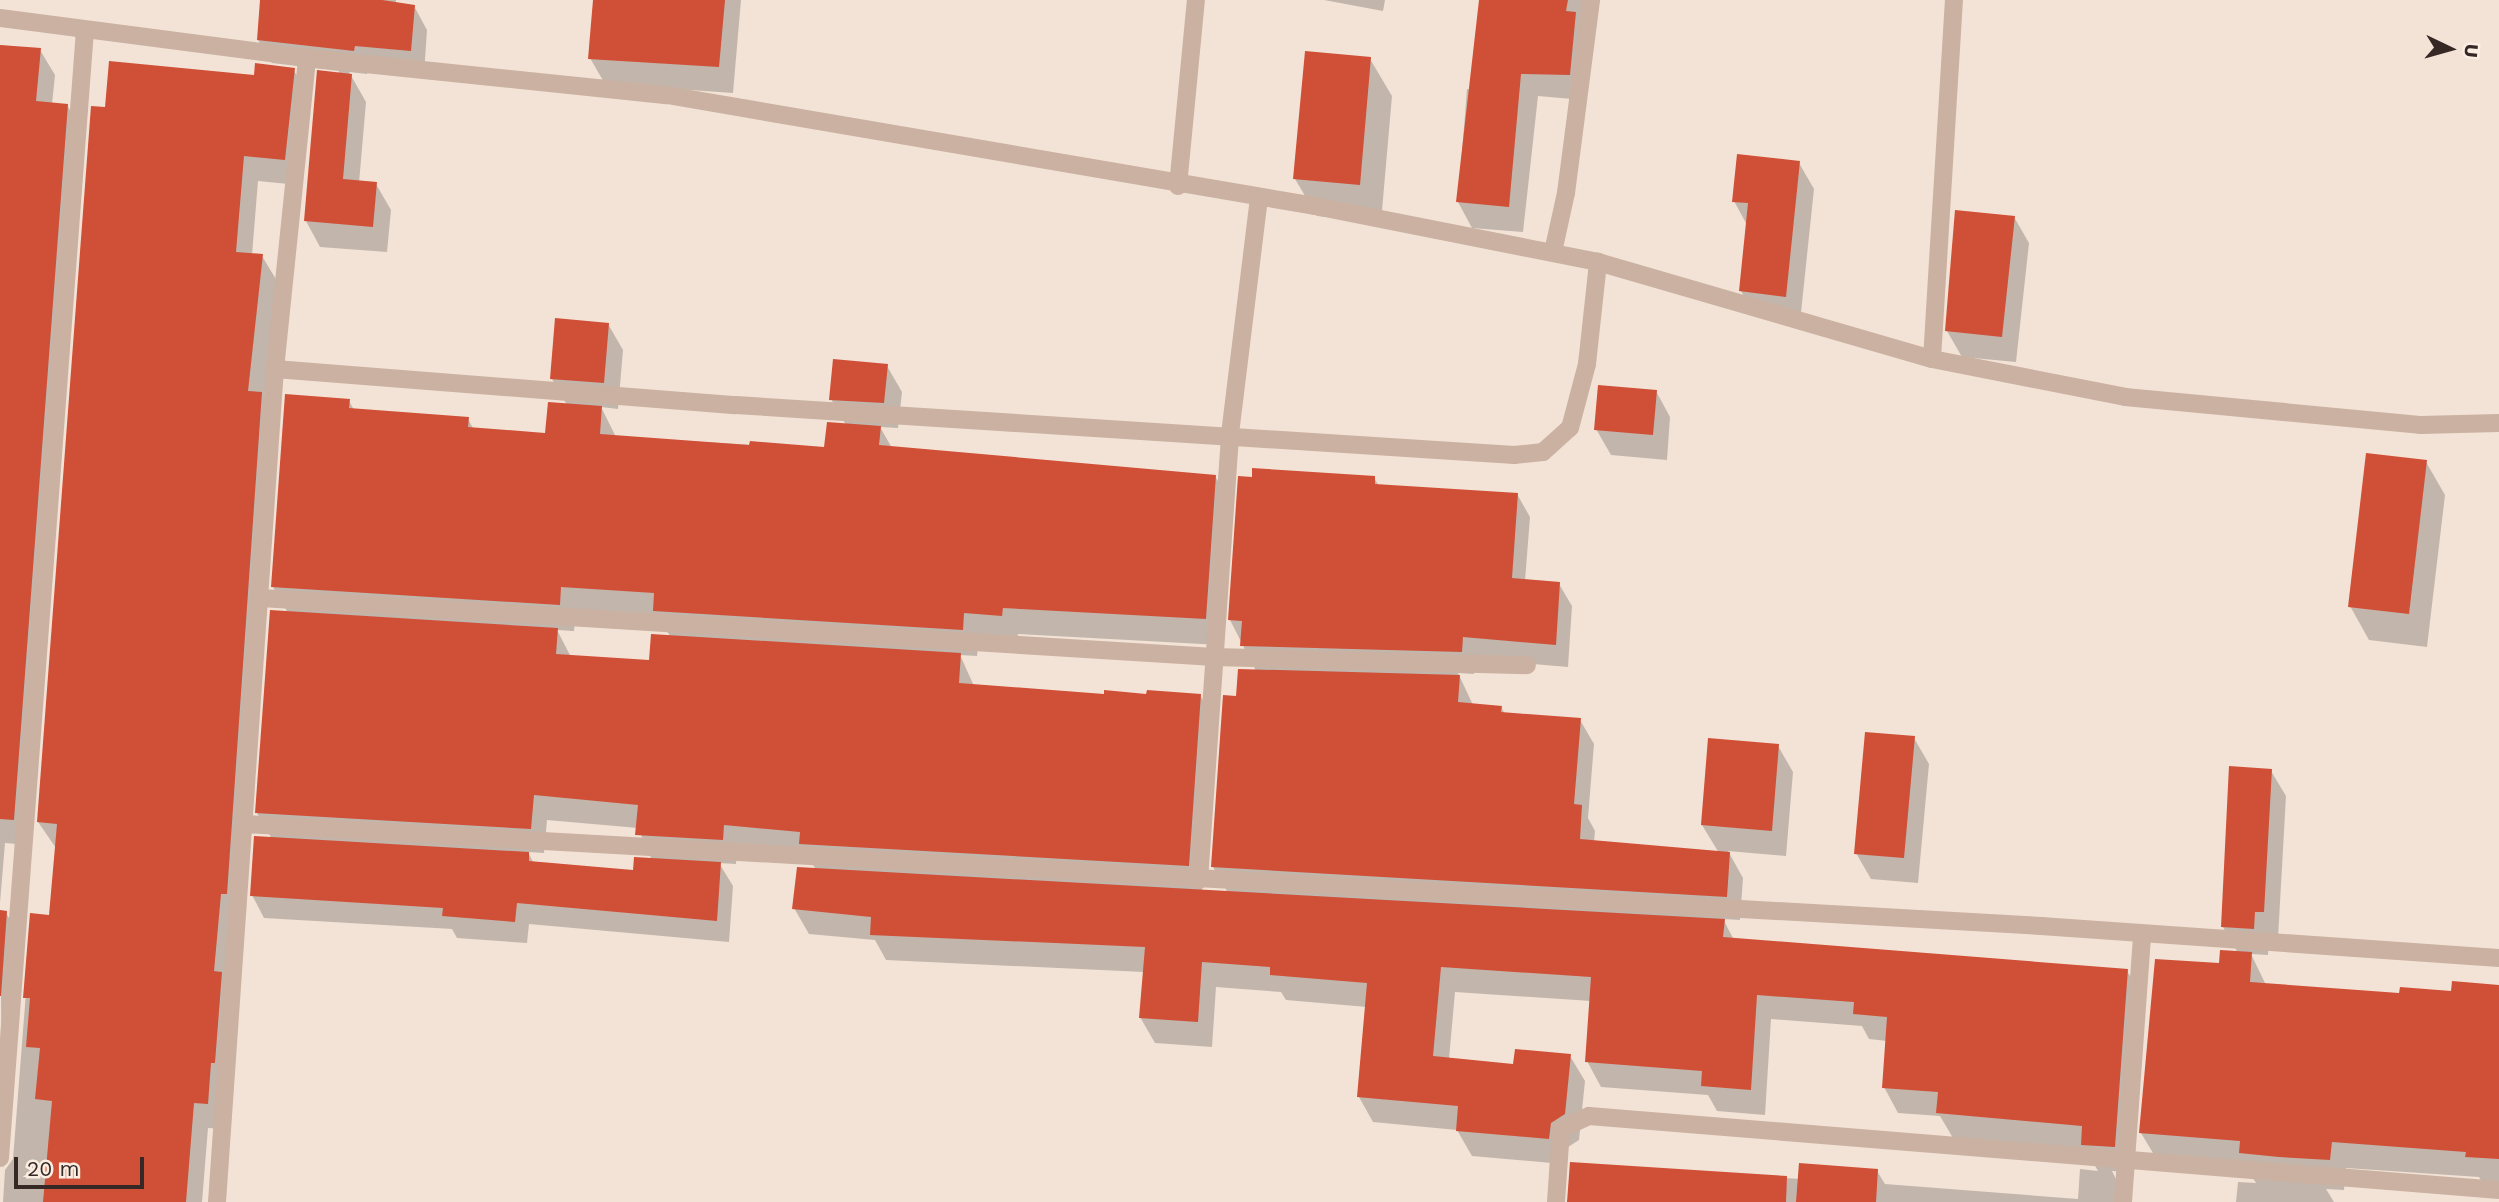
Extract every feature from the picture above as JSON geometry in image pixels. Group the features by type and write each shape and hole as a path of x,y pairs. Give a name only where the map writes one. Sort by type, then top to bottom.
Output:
{"street":[{"path":"1178,186 1196,0"},
{"path":"1553,251 1566,193 1591,0"},
{"path":"1932,359 1954,0"},
{"path":"0,18 307,58 667,95 1178,186 1315,206 1553,251 1932,359 2125,397 2420,425 2499,423"},
{"path":"0,1158 85,30"},
{"path":"217,1202 275,369 307,58"},
{"path":"1199,880 1230,434 1259,199"},
{"path":"275,369 736,405 1230,434 1514,455 1543,452 1570,428 1587,364 1598,262"},
{"path":"261,598 1214,657 1527,665"},
{"path":"245,824 2040,926 2142,936 2499,958"},
{"path":"2123,1202 2142,936"},
{"path":"1556,1202 1561,1129 1590,1116 2499,1189"}],"building":[{"path":"260,0 382,0 415,5 411,51 355,46 354,51 257,40"},
{"path":"593,0 725,0 719,67 588,59"},
{"path":"1479,0 1568,0 1566,11 1576,12 1570,75 1521,74 1509,207 1456,202"},
{"path":"0,45 41,48 36,101 68,104 14,820 0,819"},
{"path":"1305,51 1371,57 1360,185 1293,179"},
{"path":"109,61 254,75 255,63 295,68 285,160 244,156 236,252 263,254 248,391 262,392 227,894 221,894 214,971 222,972 215,1063 211,1063 208,1104 194,1103 186,1202 43,1202 52,1101 35,1099 40,1048 26,1047 30,998 23,998 30,913 49,915 57,824 37,822 91,106 105,107"},
{"path":"317,70 352,74 343,179 377,182 373,227 304,221"},
{"path":"1737,154 1800,161 1786,297 1739,291 1748,203 1732,202"},
{"path":"1955,210 2015,216 2002,337 1945,331"},
{"path":"555,318 609,323 604,383 550,379"},
{"path":"833,359 888,364 884,403 829,400"},
{"path":"1598,385 1657,390 1653,435 1594,430"},
{"path":"285,394 350,399 349,408 469,417 468,427 545,433 548,402 602,406 600,434 749,445 750,441 824,447 827,422 881,426 879,445 1216,475 1206,619 1003,608 1002,616 964,613 963,630 653,611 654,593 561,587 560,605 271,587"},
{"path":"2366,453 2427,460 2409,614 2348,607"},
{"path":"1252,468 1375,476 1375,484 1518,493 1512,578 1560,582 1556,645 1463,637 1462,652 1240,646 1242,621 1228,620 1238,476 1252,477"},
{"path":"270,610 558,628 556,654 649,660 651,634 961,653 959,683 1104,694 1104,690 1146,694 1147,690 1201,694 1189,866 799,844 800,832 724,825 723,840 635,835 638,805 534,795 531,829 255,813"},
{"path":"1238,669 1460,675 1458,702 1502,706 1501,712 1581,718 1574,804 1582,805 1580,839 1730,852 1727,897 1211,867 1223,695 1236,696"},
{"path":"1865,732 1915,736 1904,858 1854,854"},
{"path":"1708,738 1779,744 1772,831 1701,825"},
{"path":"2229,766 2272,769 2264,912 2255,912 2254,929 2221,927"},
{"path":"254,836 529,852 529,861 633,870 634,857 721,862 717,921 517,903 515,922 442,916 443,908 250,896"},
{"path":"797,867 1725,919 1723,937 2128,969 2115,1147 2081,1145 2082,1126 1936,1113 1938,1092 1882,1088 1887,1017 1853,1014 1854,1002 1757,995 1751,1090 1701,1086 1702,1071 1585,1062 1591,977 1441,967 1433,1056 1513,1064 1515,1049 1571,1054 1565,1114 1551,1123 1549,1139 1456,1131 1458,1106 1357,1097 1367,983 1270,975 1270,967 1202,962 1198,1022 1139,1018 1145,947 870,935 871,917 792,909"},
{"path":"0,910 7,911 1,996 0,996"},
{"path":"2220,950 2252,952 2250,982 2399,993 2400,987 2451,991 2452,981 2499,985 2499,1159 2465,1157 2466,1152 2332,1142 2330,1160 2279,1157 2239,1153 2240,1141 2139,1133 2155,959 2219,963"},
{"path":"1570,1162 1787,1176 1786,1202 1567,1202"},
{"path":"1799,1163 1878,1169 1876,1202 1796,1202"}]}
